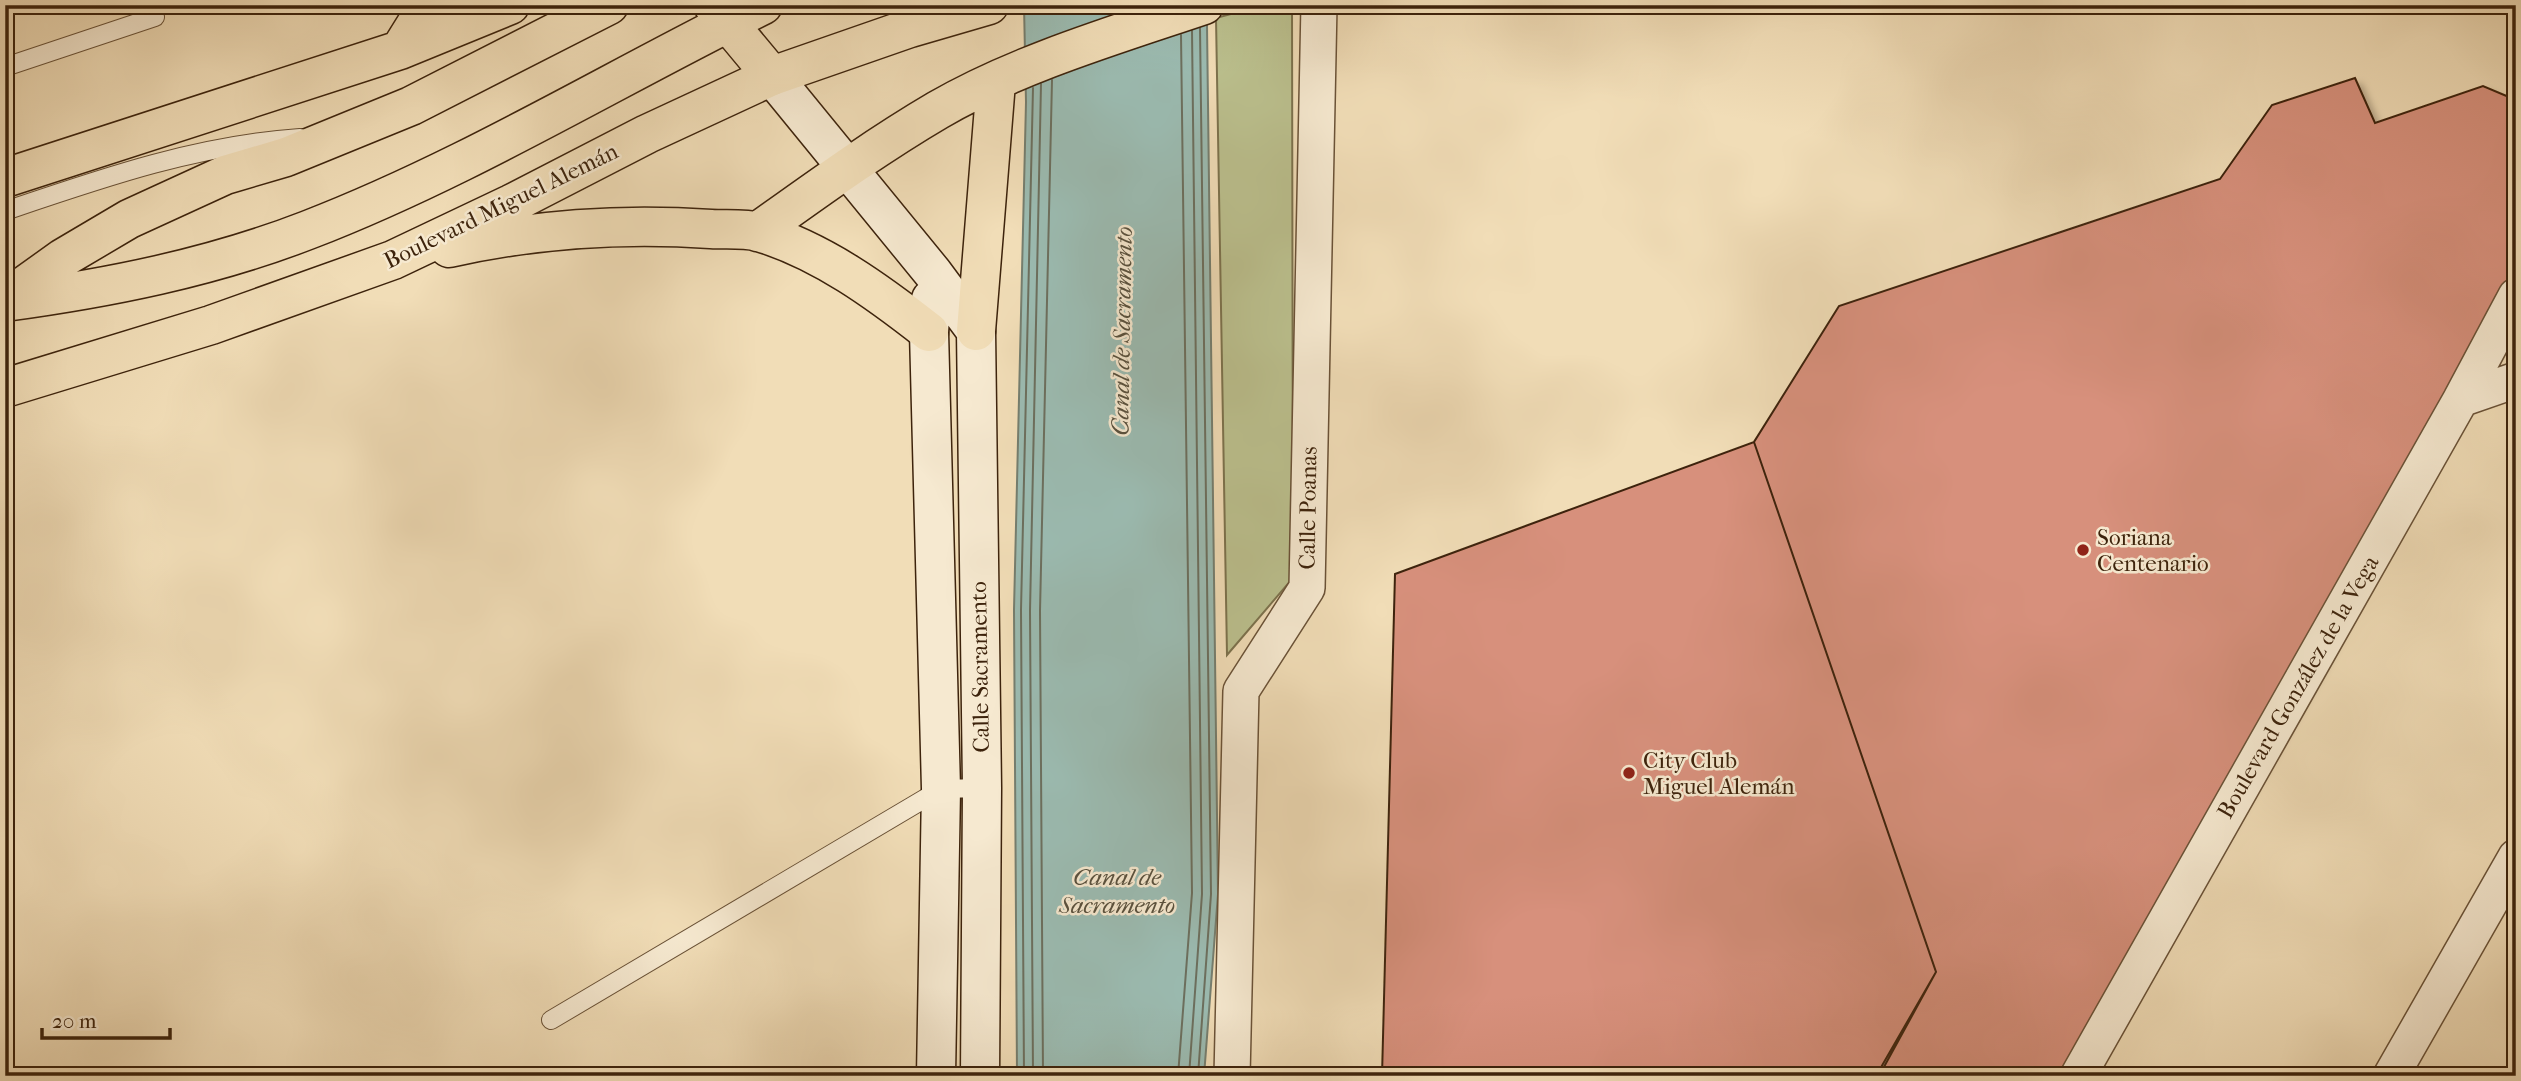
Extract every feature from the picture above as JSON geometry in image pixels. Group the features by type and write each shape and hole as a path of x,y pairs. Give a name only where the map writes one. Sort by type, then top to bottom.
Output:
{"main road":[{"path":"400,50 428,5"},
{"path":"5,178 400,50 510,5"},
{"path":"5,301 63,258 129,219 225,176 346,135 411,106 609,5"},
{"path":"5,301 95,289 166,274 307,231 394,195 479,153 720,14 763,5"},
{"name":"Boulevard Miguel Alemán","path":"5,394 23,383 211,325 393,260 511,204 647,134 772,76 910,28 989,5"},
{"path":"757,232 847,168 939,109 1082,47 1204,5"},
{"path":"720,14 933,273 976,331"},
{"path":"976,331 996,82"},
{"path":"393,260 454,246 581,230 663,227 757,232 804,251 850,275 929,332"},
{"name":"Calle Sacramento","path":"933,273 929,332 941,789 936,1076"},
{"name":"Calle Sacramento","path":"976,331 982,788 980,1076"}],"street":[{"name":"Calle Poanas","path":"1232,1076 1241,691 1307,588 1319,5"},
{"name":"Boulevard González de la Vega","path":"2078,1076 2461,399 2516,296"},
{"path":"2461,399 2516,380"},
{"path":"2391,1076 2516,858"}],"lane":[{"path":"5,68 155,17"},
{"path":"5,211 117,173 185,155 261,141 346,135"},
{"path":"551,1020 941,789 982,788"}],"green space":[{"path":"1264,5 1292,5 1293,578 1227,655 1216,18"}],"water":[{"name":"Canal de Sacramento","path":"1024,5 1209,5 1207,25 1218,894 1204,1076 1017,1076 1014,610 1026,102"}],"building":[{"name":"Soriana Centenario","path":"2355,78 2375,123 2483,86 2516,100 2516,270 2321,659 2080,1076 1879,1076 1936,972 1754,442 1839,306 2220,179 2272,105"},
{"name":"City Club Miguel Alemán","path":"1754,442 1936,972 1876,1076 1382,1076 1395,574"}],"place":[{"name":"Soriana Centenario","path":"2083,550"},
{"name":"City Club Miguel Alemán","path":"1629,773"}]}
